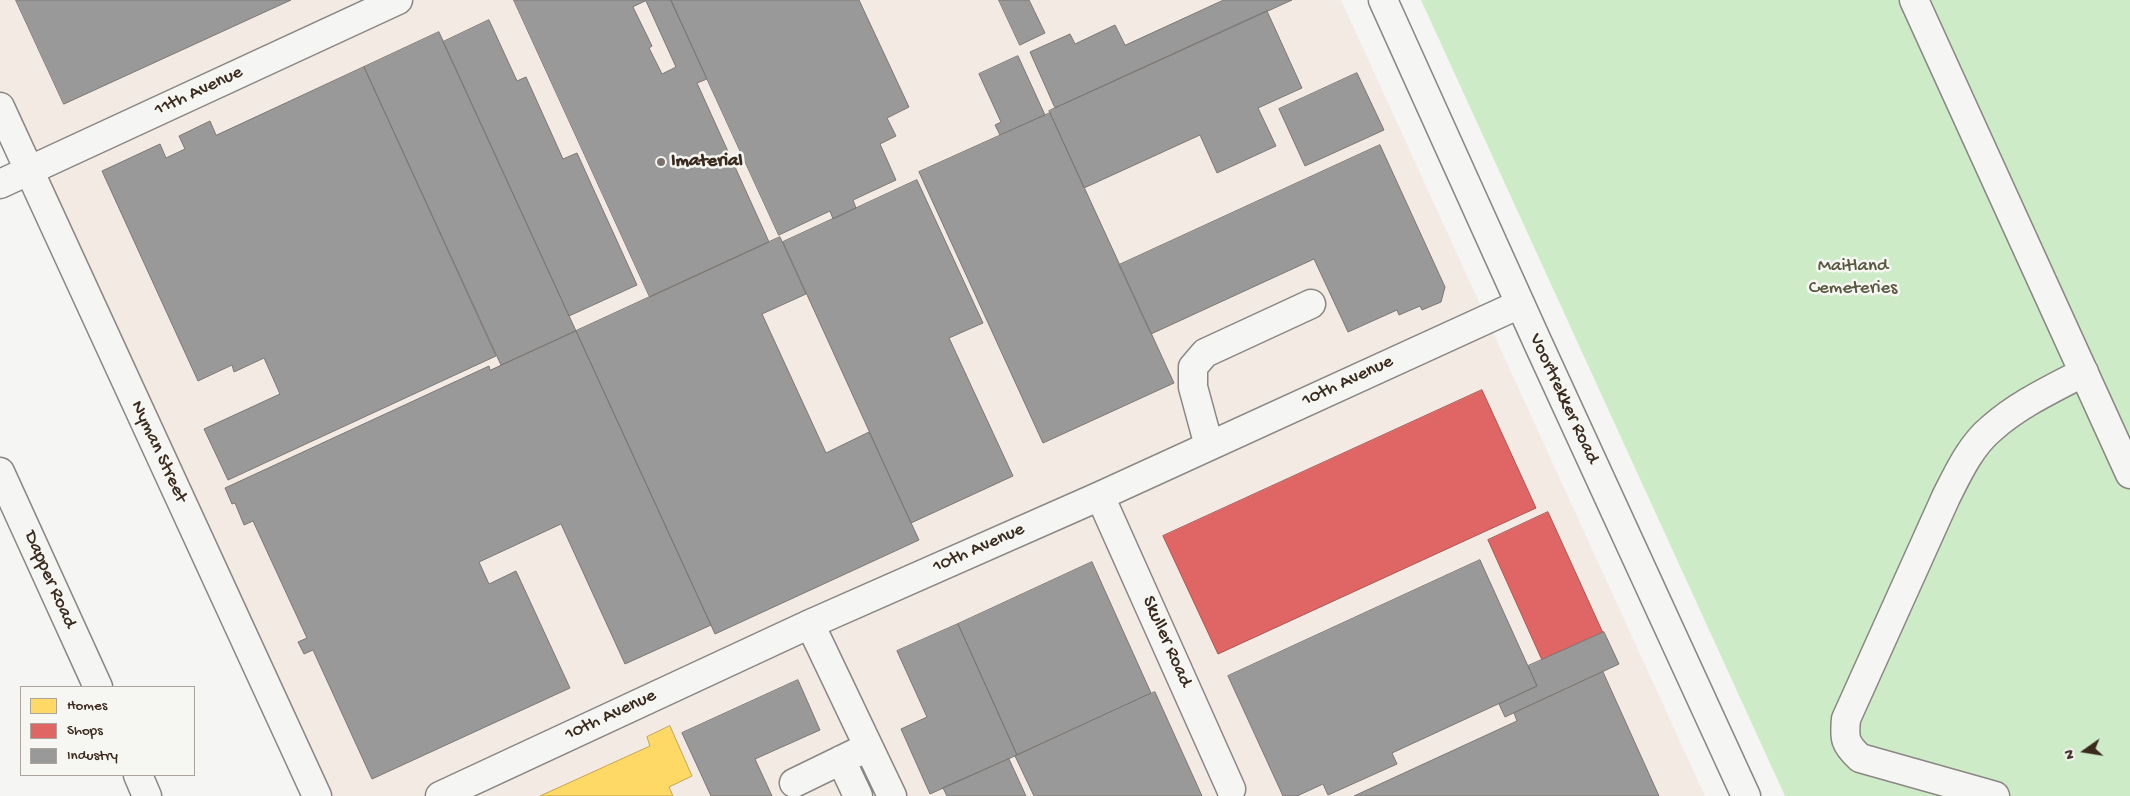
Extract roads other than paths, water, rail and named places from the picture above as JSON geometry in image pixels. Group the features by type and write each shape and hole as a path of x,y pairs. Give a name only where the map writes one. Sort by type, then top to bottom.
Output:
{"street":[{"name":"11th Avenue","path":"0,184 398,0"},
{"name":"Voortrekker Road","path":"1383,0 1746,796"},
{"path":"1914,0 2130,474"},
{"name":"Nyman Street","path":"0,107 317,796"},
{"path":"1209,446 1193,387 1193,367 1204,353 1311,304"},
{"name":"10th Avenue","path":"440,796 810,624 1100,496 1520,304"},
{"path":"1995,796 1860,758 1849,747 1844,736 1846,719 1946,497 1964,462 1991,428 2022,405 2084,372"},
{"name":"Dapper Road","path":"0,472 98,686"},
{"name":"Skuller Road","path":"1100,496 1231,789"},
{"path":"810,624 892,796"},
{"path":"794,783 868,747"},
{"path":"841,760 858,796"},
{"path":"138,776 147,796"}],"place":[{"name":"Imaterial","path":"661,162"}],"park label":[{"name":"Maitland Cemeteries","path":"1853,278"}]}
